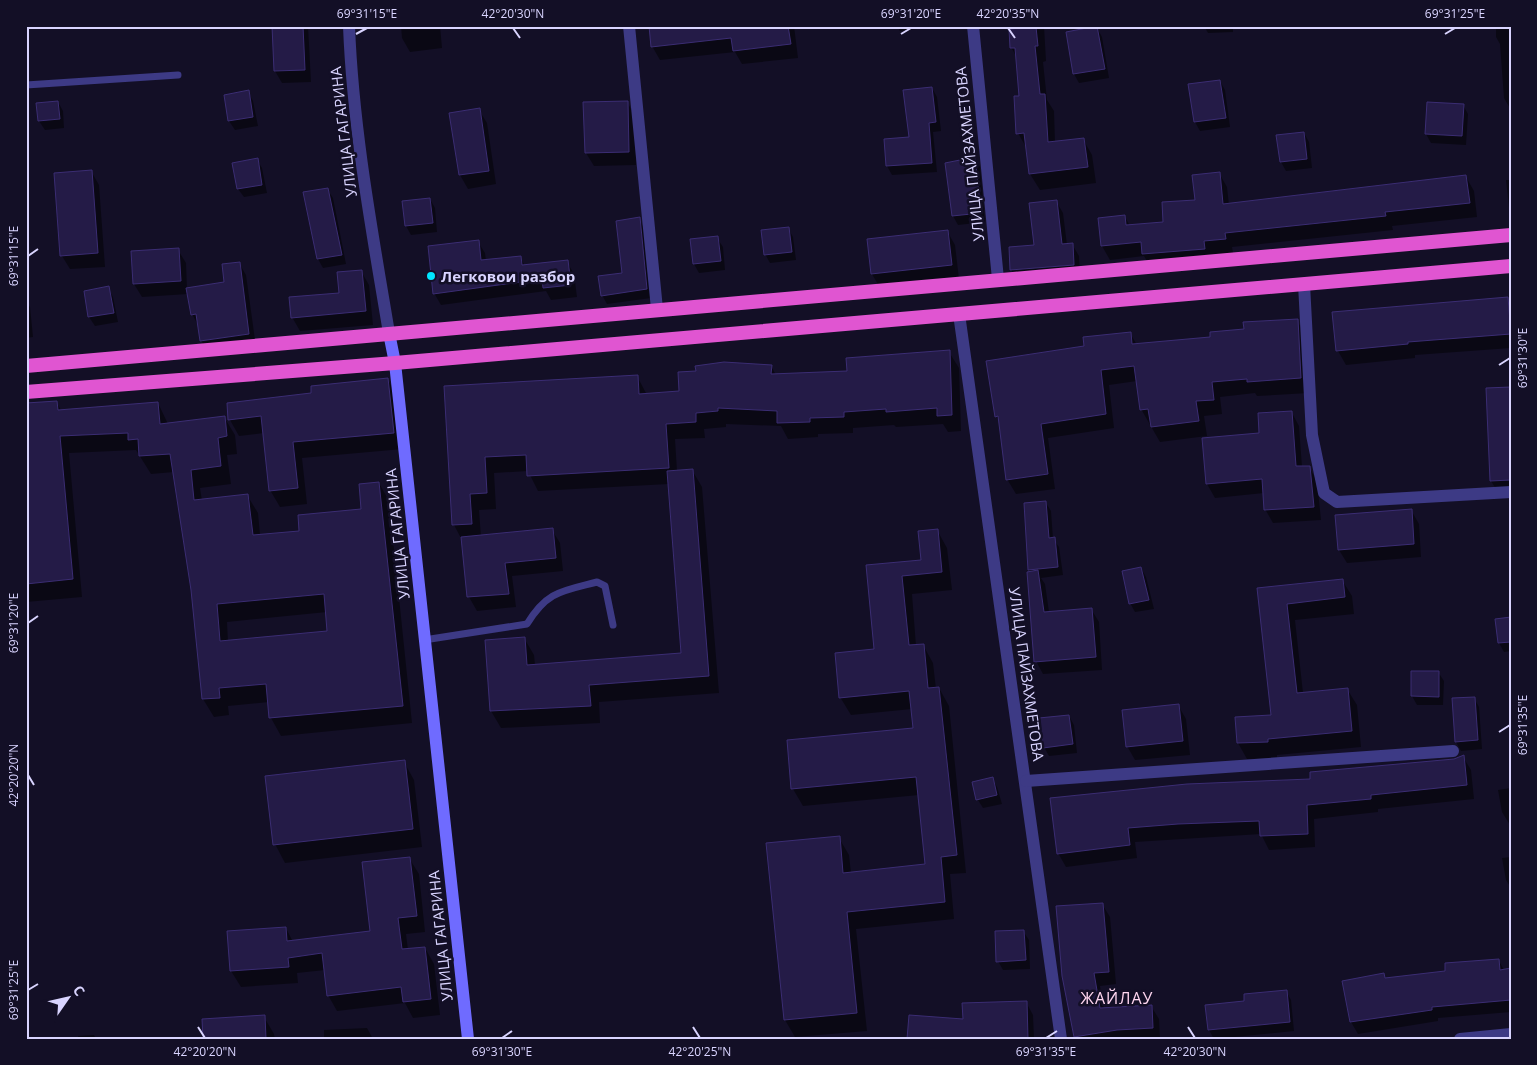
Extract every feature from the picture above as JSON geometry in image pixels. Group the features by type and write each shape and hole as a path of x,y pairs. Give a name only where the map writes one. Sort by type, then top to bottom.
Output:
{"highway":[{"path":"26,366 389,332 1511,235"},
{"path":"26,392 394,363 1511,266"}],"main road":[{"name":"УЛИЦА ГАГАРИНА","path":"389,332 394,363 468,1039"}],"street":[{"name":"УЛИЦА ГАГАРИНА","path":"349,26 350,62 368,204 389,332"},
{"path":"629,26 657,309"},
{"name":"УЛИЦА ПАЙЗАХМЕТОВА","path":"973,26 998,279"},
{"path":"1304,284 1312,435 1324,493 1337,502 1511,492"},
{"name":"УЛИЦА ПАЙЗАХМЕТОВА","path":"959,314 1061,1039"},
{"path":"1026,782 1453,751"},
{"path":"1460,1039 1511,1034"}],"lane":[{"path":"26,85 178,75"},
{"path":"424,640 527,624 536,610 553,594 597,582 604,586 613,625"}],"building":[{"path":"272,26 303,26 305,70 274,71"},
{"path":"649,26 788,26 791,44 733,51 731,38 651,47"},
{"path":"1097,26 1105,69 1073,74 1066,32"},
{"path":"1036,27 1038,46 1035,46 1040,94 1045,94 1048,142 1084,138 1088,167 1029,174 1024,133 1016,134 1014,96 1019,96 1015,48 1010,48 1009,29"},
{"path":"1220,80 1226,118 1194,122 1188,84"},
{"path":"932,87 936,122 929,123 932,163 886,166 884,139 909,137 903,90"},
{"path":"249,90 253,117 228,121 224,95"},
{"path":"58,101 60,119 38,121 36,103"},
{"path":"628,101 629,152 585,153 583,102"},
{"path":"1427,102 1464,104 1462,136 1425,134"},
{"path":"480,108 489,171 459,175 449,113"},
{"path":"1304,132 1307,159 1280,162 1276,135"},
{"path":"975,157 981,213 952,216 945,163"},
{"path":"258,158 262,185 237,189 232,163"},
{"path":"92,170 98,253 60,256 54,173"},
{"path":"1220,172 1223,204 1466,175 1470,203 1385,212 1386,216 1225,233 1226,239 1204,241 1205,249 1142,254 1141,242 1101,246 1098,218 1125,215 1126,225 1163,222 1162,202 1195,200 1192,175"},
{"path":"328,188 342,255 317,259 303,192"},
{"path":"430,198 433,223 405,226 402,201"},
{"path":"1057,200 1062,244 1073,243 1074,265 1010,270 1009,247 1034,245 1029,203"},
{"path":"640,217 647,289 601,296 598,276 622,273 616,221"},
{"path":"789,227 792,252 764,255 761,230"},
{"path":"948,230 952,265 871,274 867,239"},
{"path":"718,236 721,261 693,264 690,239"},
{"path":"479,240 481,260 521,256 522,265 568,260 571,285 543,288 542,279 433,294 428,246"},
{"path":"179,248 181,281 133,284 131,251"},
{"path":"240,262 249,334 200,341 196,314 191,315 186,288 224,282 222,264"},
{"path":"362,270 366,311 291,318 289,297 339,293 337,272"},
{"path":"109,286 114,313 88,317 84,291"},
{"path":"1508,297 1511,334 1408,342 1408,344 1336,351 1332,312"},
{"path":"1298,319 1301,378 1247,382 1247,379 1212,382 1214,400 1196,401 1199,421 1151,427 1148,409 1140,410 1134,366 1101,370 1106,414 1041,424 1048,474 1006,480 998,416 995,417 986,361 1084,346 1083,337 1131,332 1132,344 1210,337 1210,332 1244,329 1243,322"},
{"path":"950,350 952,415 937,416 937,408 886,412 886,409 844,412 844,417 810,418 810,422 777,423 777,411 718,408 718,411 696,413 696,422 666,424 669,468 527,476 526,455 485,457 487,493 470,494 472,524 452,525 444,386 638,375 639,394 679,391 678,372 696,371 695,366 724,362 772,365 771,374 847,371 846,358"},
{"path":"388,378 394,433 293,442 298,488 269,491 261,416 228,420 227,403 311,393 311,386"},
{"path":"1511,387 1511,480 1490,481 1486,388"},
{"path":"57,401 58,410 158,402 160,424 225,416 227,436 218,438 221,466 191,470 194,500 248,494 253,535 299,531 298,515 361,509 359,484 379,482 403,706 269,718 266,684 219,688 220,698 202,699 191,590 170,454 139,456 138,439 128,440 128,433 60,436 73,579 26,584 26,403","holes":["324,594 327,631 220,641 217,604"]},
{"path":"1292,411 1296,466 1310,466 1314,507 1264,510 1262,479 1206,484 1202,438 1259,433 1258,413"},
{"path":"693,469 709,676 589,685 591,706 490,711 485,640 525,637 527,665 681,653 667,471"},
{"path":"1046,501 1049,538 1055,537 1058,567 1028,570 1024,503"},
{"path":"1412,509 1414,544 1338,550 1335,515"},
{"path":"553,528 556,558 505,563 509,594 467,597 461,537"},
{"path":"938,529 942,572 902,576 909,645 924,644 928,688 939,687 957,855 941,857 945,902 847,912 857,1013 784,1020 766,843 840,836 843,873 925,864 916,777 791,789 787,740 913,728 909,691 839,698 835,653 874,649 866,565 921,560 918,531"},
{"path":"1141,567 1149,600 1129,604 1122,571"},
{"path":"1038,570 1044,612 1092,608 1096,657 1034,662 1027,572"},
{"path":"1343,579 1345,597 1287,604 1297,693 1348,688 1352,731 1268,739 1268,742 1237,743 1235,717 1271,715 1257,588"},
{"path":"1511,617 1511,642 1498,643 1495,619"},
{"path":"1411,671 1439,671 1439,697 1411,696"},
{"path":"1475,697 1478,740 1455,742 1452,698"},
{"path":"1179,704 1183,741 1126,747 1122,710"},
{"path":"1069,715 1073,744 1043,748 1039,718"},
{"path":"1464,755 1467,785 1371,795 1371,799 1307,805 1308,834 1260,836 1259,821 1178,824 1128,828 1130,845 1057,854 1050,798 1187,784 1310,779 1310,772 1454,759"},
{"path":"405,760 413,829 273,845 265,776"},
{"path":"993,777 997,795 976,800 972,782"},
{"path":"410,857 417,916 398,918 402,949 425,947 431,999 403,1002 401,987 327,996 322,953 288,958 289,967 230,971 227,931 286,927 287,941 370,931 362,862"},
{"path":"1103,903 1109,972 1094,973 1100,1008 1152,1005 1153,1028 1117,1030 1074,1037 1062,976 1056,906"},
{"path":"1024,930 1026,960 996,962 995,931"},
{"path":"1499,959 1500,970 1511,968 1511,1000 1432,1007 1432,1010 1350,1022 1342,981 1384,973 1385,978 1445,971 1445,963"},
{"path":"1287,990 1290,1022 1208,1030 1205,1005 1244,1001 1244,994"},
{"path":"1027,1001 1028,1039 907,1039 909,1015 963,1019 962,1003"},
{"path":"265,1015 266,1039 203,1039 202,1019"}],"place":[{"name":"Легковои разбор","path":"431,276"}],"district":[{"name":"ЖАЙЛАУ","path":"1117,998"}]}
